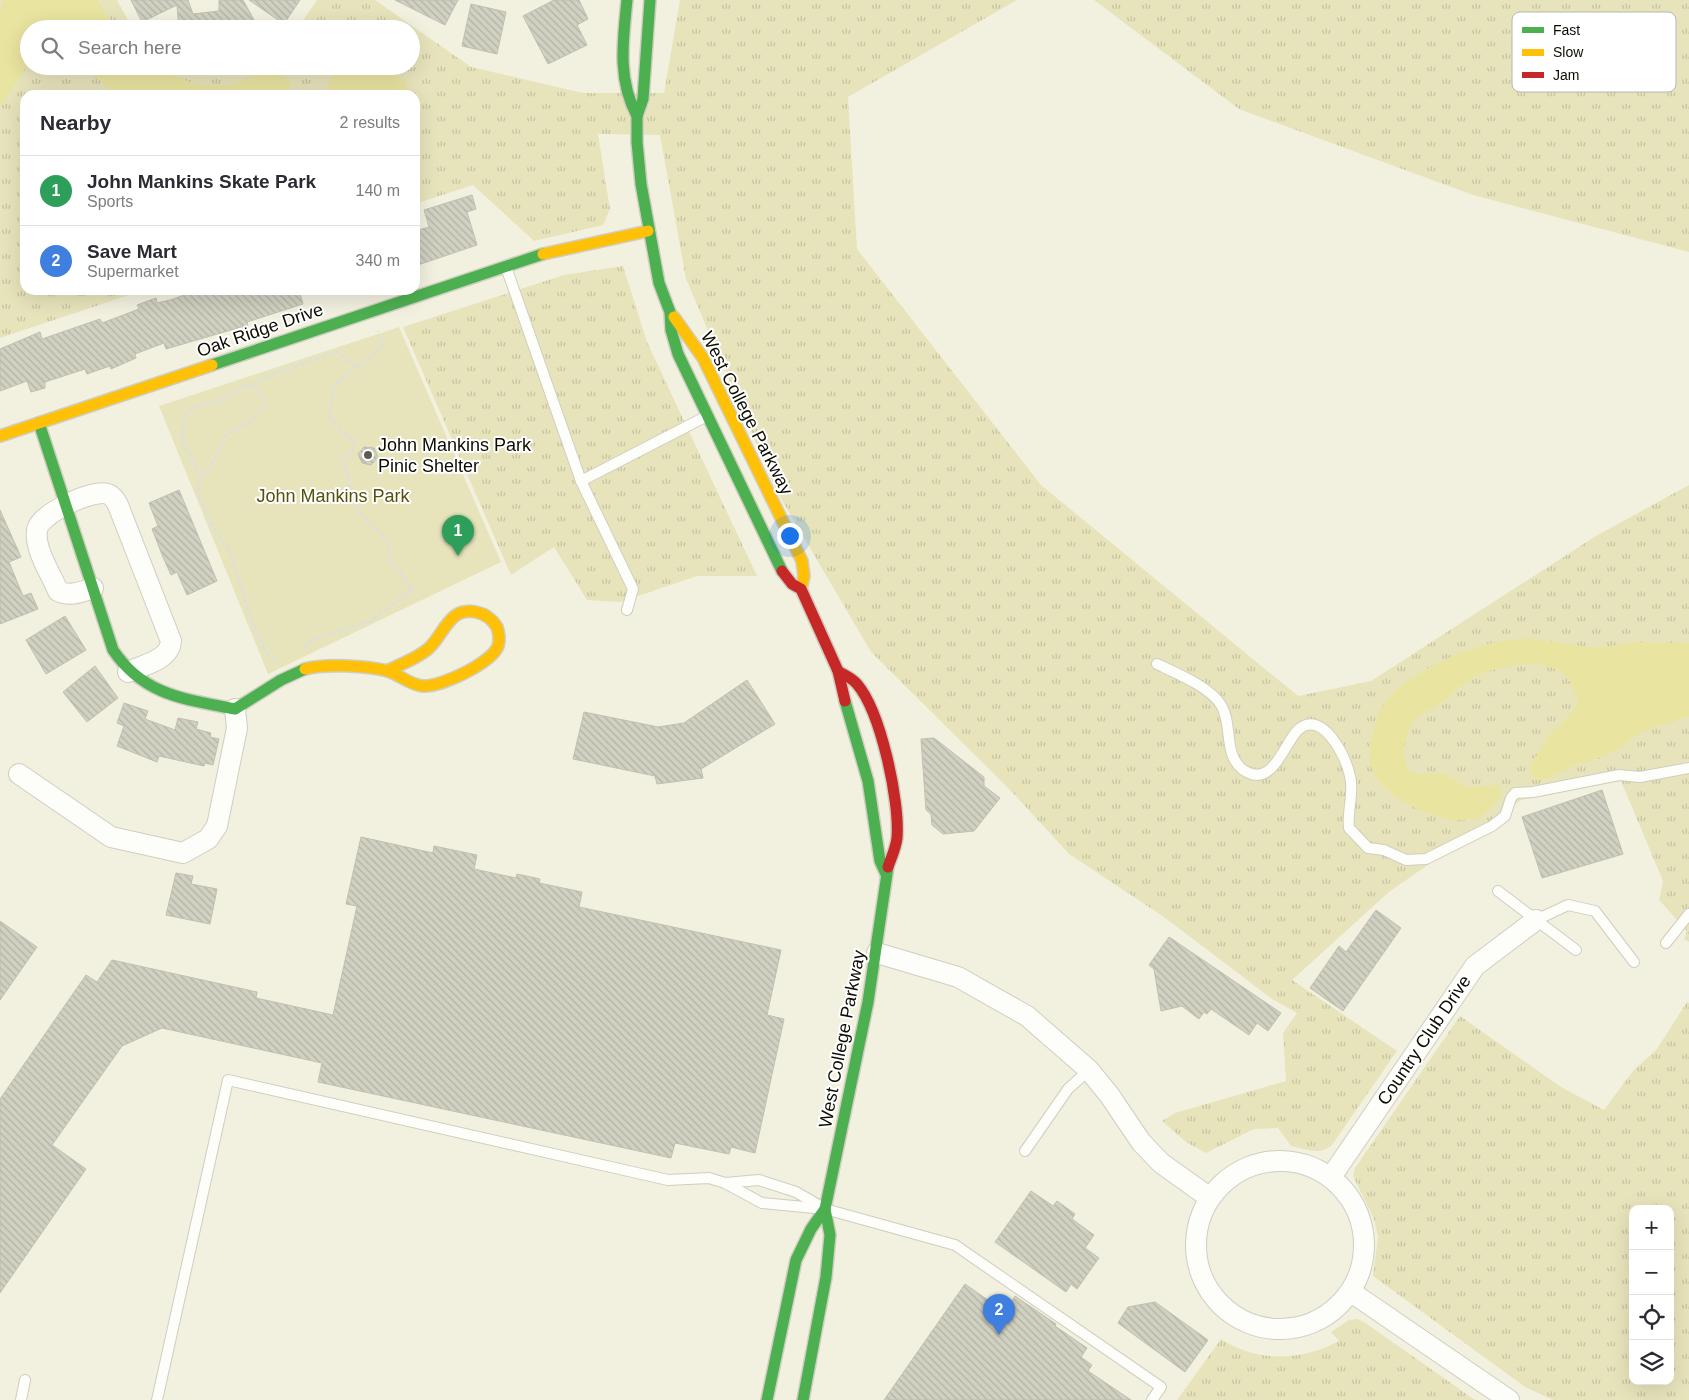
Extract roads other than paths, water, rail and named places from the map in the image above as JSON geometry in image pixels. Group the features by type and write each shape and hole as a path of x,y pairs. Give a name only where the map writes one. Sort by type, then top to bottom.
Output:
{"street":[{"name":"West College Parkway","path":"627,0 623,74 624,90 637,116"},
{"name":"West College Parkway","path":"650,0 643,99 637,116 641,184 648,231 659,283 670,312 671,330 678,354 783,574 792,584 800,589 838,671 847,712 868,781 879,854 886,874"},
{"name":"Oak Ridge Drive","path":"0,436 540,255 648,231"},
{"name":"West College Parkway","path":"670,312 688,334 703,358 802,561 804,576 800,589"},
{"path":"39,423 113,650 128,672 150,688 235,709 281,681 312,666 330,665 387,672 421,686 444,681 487,659 494,652 500,632 489,615 477,610 460,612 444,626 427,650 387,672"},
{"path":"93,588 75,594 64,594 58,591 38,546 36,531 38,524 65,505 98,493 107,493 114,498 171,641 171,648 166,655 128,672"},
{"name":"West College Parkway","path":"767,1400 796,1260 811,1230 825,1209 877,953 886,874 896,852 897,833 891,784 882,744 870,709 858,686 850,677 838,671"},
{"path":"19,774 111,837 183,852 208,839 217,826 237,728 235,709"},
{"name":"Country Club Drive","path":"1331,1177 1475,966 1536,920"},
{"path":"877,953 958,977 1027,1016 1089,1070 1110,1096 1141,1142 1180,1179 1210,1198"},
{"path":"1289,1161 1311,1166 1331,1177 1346,1192 1357,1210 1364,1230 1364,1252 1360,1274 1351,1292 1336,1308 1318,1321 1297,1328 1275,1330 1254,1326 1233,1316 1213,1295 1205,1283 1197,1262 1196,1240 1200,1218 1210,1198 1229,1179 1244,1169 1266,1162 1289,1161"},
{"name":"West College Parkway","path":"803,1400 826,1276 830,1235 825,1209"},
{"path":"1351,1292 1510,1400"}],"lane":[{"path":"506,266 581,481 633,589 627,610"},
{"path":"581,481 707,416"},
{"path":"1157,664 1186,679 1218,700 1226,720 1231,751 1240,767 1245,770 1257,773 1268,770 1280,760 1295,733 1306,726 1318,726 1324,730 1338,745 1350,774 1349,828 1368,848 1384,850 1406,860 1426,858 1492,826 1505,816 1515,792 1534,792 1619,775 1640,777 1689,768"},
{"path":"1498,891 1576,950"},
{"path":"1536,920 1568,905 1594,911 1634,962"},
{"path":"1666,943 1689,914"},
{"path":"1025,1151 1068,1089 1089,1070"},
{"path":"157,1400 228,1080 668,1180 709,1178 725,1183 762,1203 825,1209 955,1245 1161,1387 1152,1400"},
{"path":"725,1183 760,1180 796,1192 825,1209"},
{"path":"21,1400 25,1380"}],"place":[{"name":"John Mankins Park Pinic Shelter","path":"368,455"},
{"name":"John Mankins Skate Park","path":"458,556"},
{"name":"Save Mart","path":"999,1335"}],"park label":[{"name":"John Mankins Park","path":"333,496"}]}
